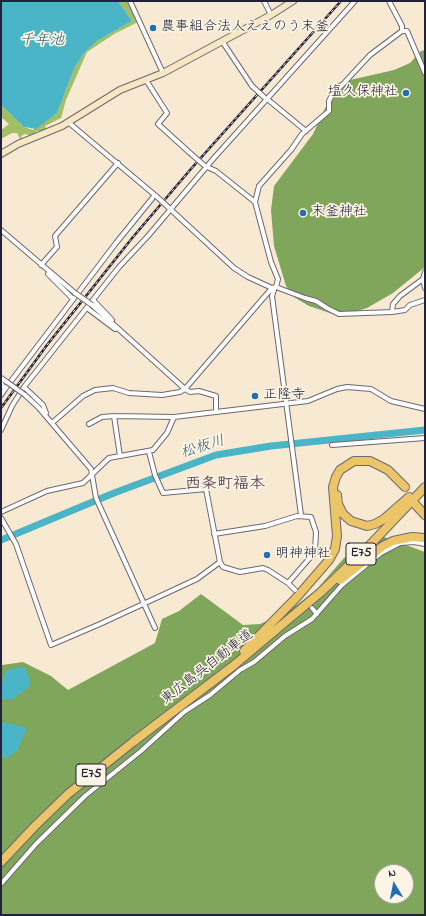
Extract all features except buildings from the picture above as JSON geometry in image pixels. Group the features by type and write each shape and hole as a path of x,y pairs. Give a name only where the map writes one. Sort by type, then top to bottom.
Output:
{"highway":[{"path":"191,699 253,642 298,597 329,560 335,549 336,536 333,487 336,476 340,470 354,462 370,461 388,470 403,488 378,468 368,464 359,465 347,470 340,479 337,494 338,504 343,514 351,521 367,526 375,524 393,513 425,481"},
{"name":"東広島呉自動車道","path":"1,862 68,794 133,742 191,699 292,616 368,547 425,487"},
{"path":"425,510 415,502 425,515"},
{"path":"292,616 383,546 402,537 425,538"}],"street":[{"path":"130,1 163,73"},
{"path":"264,1 270,15"},
{"path":"1,154 18,144 68,122 120,90 163,73 270,15 292,1"},
{"path":"1,430 12,406 24,387 119,267 266,98 355,1"},
{"path":"389,1 402,26 402,31"},
{"path":"52,423 83,396 95,390 113,388 129,393 162,395 180,392 185,389 274,287 278,279 271,262 255,202 262,182 306,131 329,111 329,101 331,97 370,55 402,31 407,31 425,73"},
{"path":"222,41 252,86 306,131"},
{"path":"146,80 167,113 158,124 206,166 216,171 255,202"},
{"path":"68,122 118,163 234,268 248,277 316,301 339,314 392,312 405,310 410,305 425,300"},
{"path":"41,265 57,247 55,236 118,163"},
{"path":"1,395 73,299 155,196"},
{"path":"1,230 75,293 92,303 118,329 185,389 190,392 200,391 216,396 216,411"},
{"path":"48,271 46,273 73,299"},
{"path":"425,272 423,279 425,288"},
{"path":"392,312 393,304 400,296 423,279"},
{"path":"274,287 272,296 301,515"},
{"path":"87,308 116,330 118,329"},
{"path":"1,378 25,395 45,415 93,474 96,498 155,628"},
{"path":"1,383 5,389"},
{"path":"24,387 42,405 46,413 45,415"},
{"path":"89,424 102,417 133,415 174,417 287,404 308,401 337,389 361,388 375,390 391,401 425,409"},
{"path":"114,416 120,456"},
{"path":"1,512 48,491 83,483 89,479 109,458 149,452 153,450 167,433 174,417"},
{"path":"332,445 425,438"},
{"path":"149,452 155,475 163,493 206,489 220,562 223,567 240,572 263,568 288,583 295,590"},
{"path":"89,479 93,482"},
{"path":"214,534 265,526 301,515 311,516 316,532 316,546 310,559 288,583"},
{"path":"1,518 12,534 16,544 51,645 197,579 220,562"},
{"path":"1,884 36,844 85,796 142,751 184,712 215,691 240,670 254,662 285,636 317,614 342,585 386,549 406,542 425,544"},
{"path":"312,608 317,614"}],"green space":[{"path":"118,1 127,1 138,22 114,34 87,52 66,100 61,118 45,126 47,130 35,131 38,134 33,136 25,134 21,136 23,140 21,141 17,133 12,133 1,139 1,130 9,124 1,117 1,105 24,127 33,130 57,113 75,67 84,53 97,41 132,21"},
{"path":"425,50 425,267 393,293 367,308 351,313 330,313 309,306 294,297 286,286 274,246 271,210 274,186 313,134 337,83 394,70 410,63 421,51"},
{"path":"384,537 425,552 425,915 1,915 2,665 23,662 51,676 68,690 155,643 162,619 179,611 201,594 243,625 260,624 278,616 298,604 317,589 344,558 359,548"}],"water":[{"name":"千年池","path":"1,1 118,1 132,21 97,41 84,53 75,67 57,113 36,129 24,127 1,105"},
{"path":"25,667 29,678 29,687 11,700 1,699 1,687 5,672 11,669"},
{"path":"3,722 27,728 17,751 5,759 1,754 1,723"}],"waterway":[{"name":"松板川","path":"1,540 114,493 216,455 271,446 425,430"}],"railway":[{"path":"1,408 47,345 133,237 190,170 341,1"}],"place":[{"name":"農事組合法人ええのう末釜","path":"153,28"},
{"name":"塩久保神社","path":"406,93"},
{"name":"末釜神社","path":"303,213"},
{"name":"正隆寺","path":"255,396"},
{"name":"明神神社","path":"267,555"}],"district":[{"name":"西条町福本","path":"225,485"}]}
